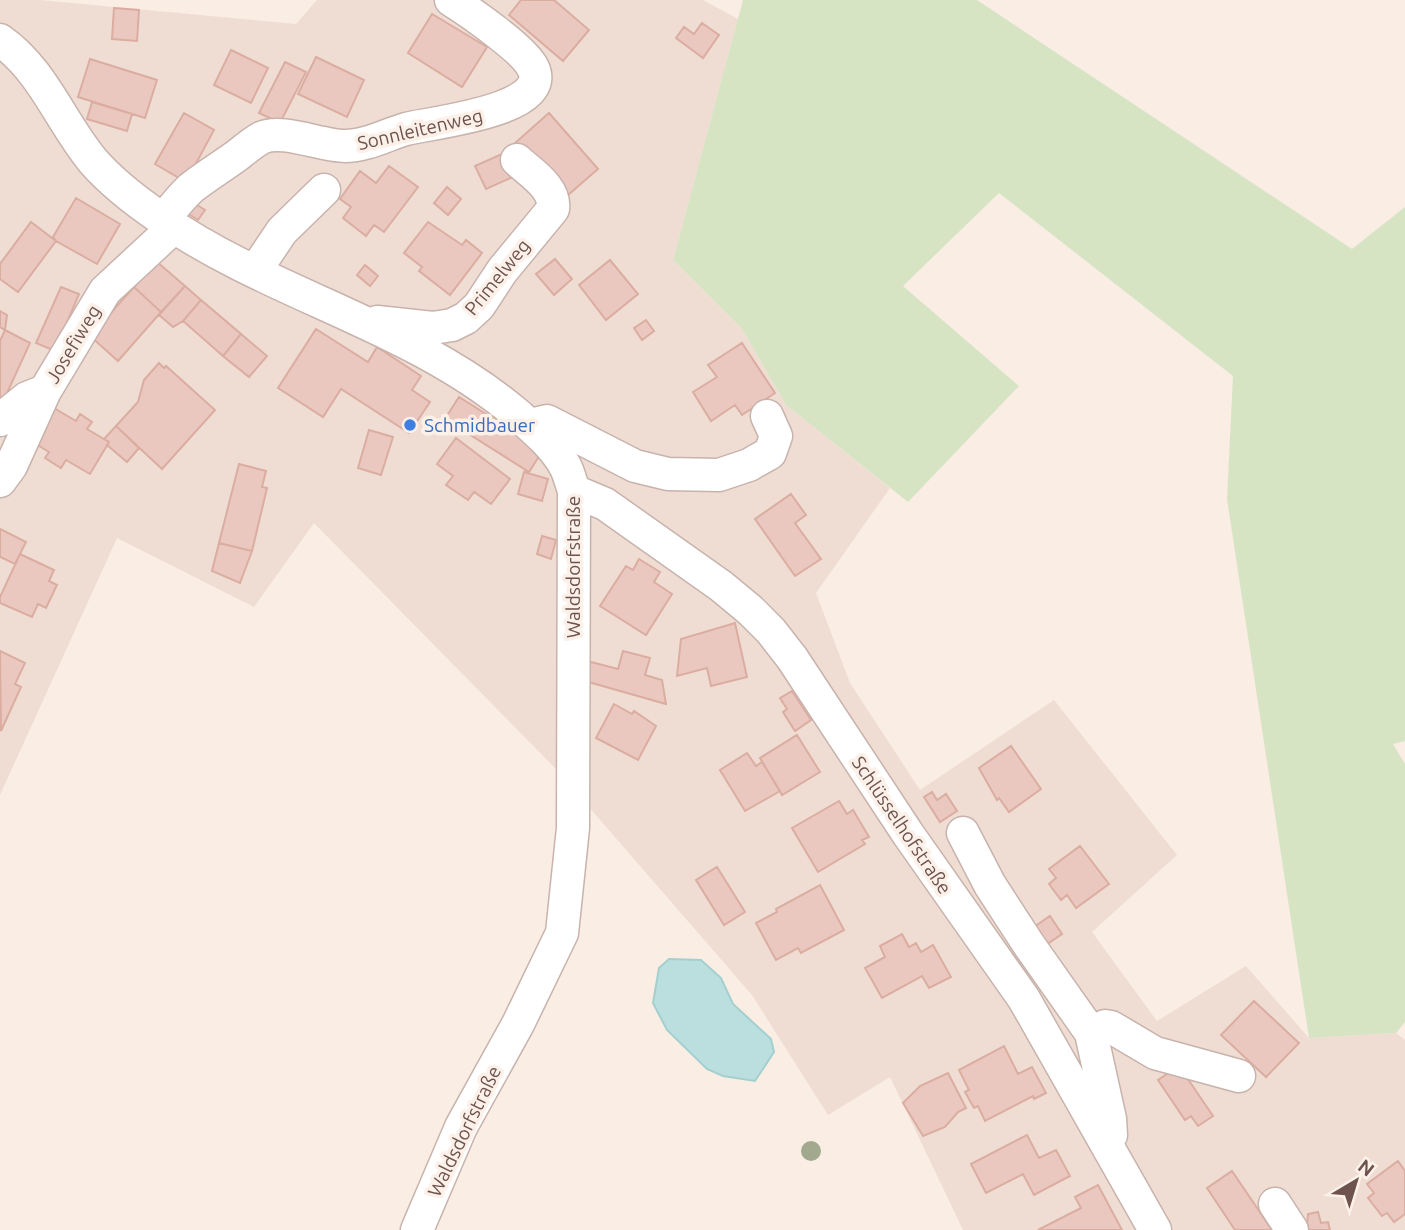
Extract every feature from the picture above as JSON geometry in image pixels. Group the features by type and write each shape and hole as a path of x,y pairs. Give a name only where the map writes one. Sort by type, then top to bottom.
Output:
{"street":[{"name":"Sonnleitenweg","path":"169,223 191,189 262,138 277,135 343,146 363,144 408,129 481,115 500,109 525,94 532,86 534,68 505,40 451,0"},
{"name":"Waldsdorfstraße","path":"0,40 13,49 37,76 93,160 129,195 201,244 365,323 492,393 530,425 566,467 574,491 573,828 562,933 517,1024 461,1127 418,1230"},
{"name":"Primelweg","path":"365,323 384,321 433,328 452,325 466,318 479,306 502,271 554,209 555,199 548,189 517,160"},
{"path":"254,271 282,231 324,190"},
{"name":"Josefiweg","path":"0,481 11,466 45,391 105,291 169,223"},
{"path":"0,420 27,398 45,391"},
{"path":"530,425 547,421 635,466 668,474 719,475 749,466 770,453 776,436 766,416"},
{"name":"Schlüsselhofstraße","path":"574,491 605,504 721,586 771,631 792,658 908,834 1024,999 1154,1230"},
{"path":"963,833 997,895 1091,1033 1110,1119 1109,1150"},
{"path":"1091,1033 1105,1026 1111,1027 1156,1053 1240,1076"},
{"path":"1275,1204 1292,1230"}],"shaded area":[{"path":"0,0 40,0 296,24 317,0 703,0 738,19 673,260 742,329 786,405 890,488 816,593 850,683 920,790 1054,700 1177,855 1092,932 1157,1021 1246,966 1309,1038 1396,1033 1405,1040 1405,1230 963,1230 890,1077 828,1115 752,995 555,768 314,523 254,607 117,538 0,795"}],"green space":[{"path":"743,0 977,0 1352,249 1405,207 1405,741 1393,744 1405,764 1405,1022 1396,1033 1309,1038 1227,499 1233,376 999,193 903,286 1019,386 908,502 786,405 742,329 673,260"}],"water":[{"path":"669,959 701,960 721,978 733,1004 771,1039 774,1052 755,1081 723,1076 707,1069 667,1030 653,1003 659,968"}],"building":[{"path":"521,0 554,0 589,30 563,61 509,15"},
{"path":"114,8 139,10 137,41 112,39"},
{"path":"432,14 487,47 462,87 408,53"},
{"path":"702,23 719,35 703,58 676,38 684,27 694,34"},
{"path":"231,50 268,68 251,103 214,85"},
{"path":"316,57 364,80 347,117 298,94"},
{"path":"90,59 157,80 145,118 78,97"},
{"path":"285,62 306,72 280,123 259,113"},
{"path":"92,102 132,114 127,131 87,119"},
{"path":"184,113 214,130 186,182 155,164"},
{"path":"549,113 598,169 568,195 545,168 540,172 515,143"},
{"path":"504,153 515,176 486,189 475,166"},
{"path":"389,166 418,187 384,232 374,225 366,236 343,218 351,207 340,199 360,171 376,183"},
{"path":"447,187 461,199 448,215 434,203"},
{"path":"76,198 120,224 97,264 53,237"},
{"path":"194,203 205,210 198,220 187,213"},
{"path":"31,222 56,241 18,292 0,279 0,264"},
{"path":"428,222 462,245 466,240 482,253 450,295 419,271 422,267 404,253"},
{"path":"555,259 572,279 554,295 536,274"},
{"path":"610,260 638,294 606,320 579,285"},
{"path":"156,261 185,286 161,312 134,287"},
{"path":"365,265 378,276 370,286 357,275"},
{"path":"185,286 201,300 183,321 173,327 159,315"},
{"path":"61,287 79,294 55,351 36,343"},
{"path":"134,287 161,312 118,361 90,336"},
{"path":"201,300 241,334 223,356 183,321"},
{"path":"0,311 7,315 5,330 0,327"},
{"path":"646,320 654,331 642,340 634,328"},
{"path":"316,329 368,362 377,347 421,376 412,390 430,402 409,433 341,389 323,417 278,388"},
{"path":"5,330 30,343 2,404 0,341"},
{"path":"241,334 267,356 249,377 223,356"},
{"path":"742,343 775,393 742,415 735,405 711,421 693,392 717,377 708,365"},
{"path":"159,363 164,368 166,366 215,410 162,469 116,426 138,402 144,380"},
{"path":"459,397 543,450 529,472 445,419"},
{"path":"47,404 76,421 80,414 92,422 87,429 109,442 90,474 66,460 61,468 45,458 49,452 26,438"},
{"path":"116,426 139,448 127,462 107,445 109,442 104,439"},
{"path":"369,430 393,437 381,475 358,468"},
{"path":"456,438 510,479 491,504 474,492 468,500 446,485 453,476 437,464"},
{"path":"239,464 266,471 262,487 267,488 252,551 219,543"},
{"path":"524,472 548,479 542,501 518,494"},
{"path":"791,494 806,515 795,523 821,559 795,576 755,519"},
{"path":"0,529 26,542 15,564 0,557"},
{"path":"542,536 556,540 551,559 537,554"},
{"path":"219,543 252,551 240,583 212,571"},
{"path":"20,554 54,570 49,581 57,585 46,608 38,604 32,617 0,603 0,597"},
{"path":"639,559 660,572 654,582 672,594 646,635 600,606 626,566 633,570"},
{"path":"735,623 747,677 711,686 707,668 677,676 681,639"},
{"path":"0,651 25,663 15,684 21,687 1,731"},
{"path":"623,651 650,658 645,675 662,680 666,704 585,681 591,662 618,669"},
{"path":"792,691 811,720 795,731 783,712 787,709 780,698"},
{"path":"614,704 632,714 634,711 656,726 638,760 596,738"},
{"path":"797,735 820,772 782,795 760,758"},
{"path":"1011,746 1041,789 1009,812 999,798 997,800 979,768"},
{"path":"747,753 756,766 762,762 780,791 745,811 720,770"},
{"path":"932,792 937,800 946,794 957,811 940,822 924,797"},
{"path":"839,801 847,814 853,810 869,837 862,840 865,844 818,872 792,828"},
{"path":"1080,846 1109,884 1076,908 1067,895 1061,900 1049,884 1056,878 1049,869"},
{"path":"717,867 745,912 724,925 696,880"},
{"path":"820,885 844,930 801,953 798,948 776,960 756,923"},
{"path":"1050,916 1062,934 1043,947 1031,929"},
{"path":"902,934 909,947 916,943 921,952 933,945 951,977 929,988 922,976 882,998 865,968 885,957 880,946"},
{"path":"1254,1001 1299,1043 1266,1077 1221,1035"},
{"path":"1004,1046 1018,1074 1032,1067 1046,1093 1034,1099 1033,1096 985,1121 978,1106 974,1108 965,1092 969,1090 959,1070"},
{"path":"1179,1066 1213,1116 1198,1126 1191,1116 1185,1120 1158,1080"},
{"path":"948,1073 966,1108 958,1112 945,1127 923,1136 903,1103 920,1086"},
{"path":"1027,1135 1039,1158 1056,1150 1070,1176 1034,1195 1023,1174 986,1193 971,1164"},
{"path":"1398,1161 1405,1171 1405,1214 1394,1222 1387,1213 1382,1216 1368,1198 1374,1193 1367,1184"},
{"path":"1232,1171 1272,1230 1235,1230 1207,1188"},
{"path":"1098,1185 1122,1230 1038,1230 1081,1208 1075,1197"},
{"path":"1318,1212 1321,1223 1328,1222 1330,1230 1304,1230 1308,1214"}],"place":[{"name":"Schmidbauer","path":"410,425"}]}
